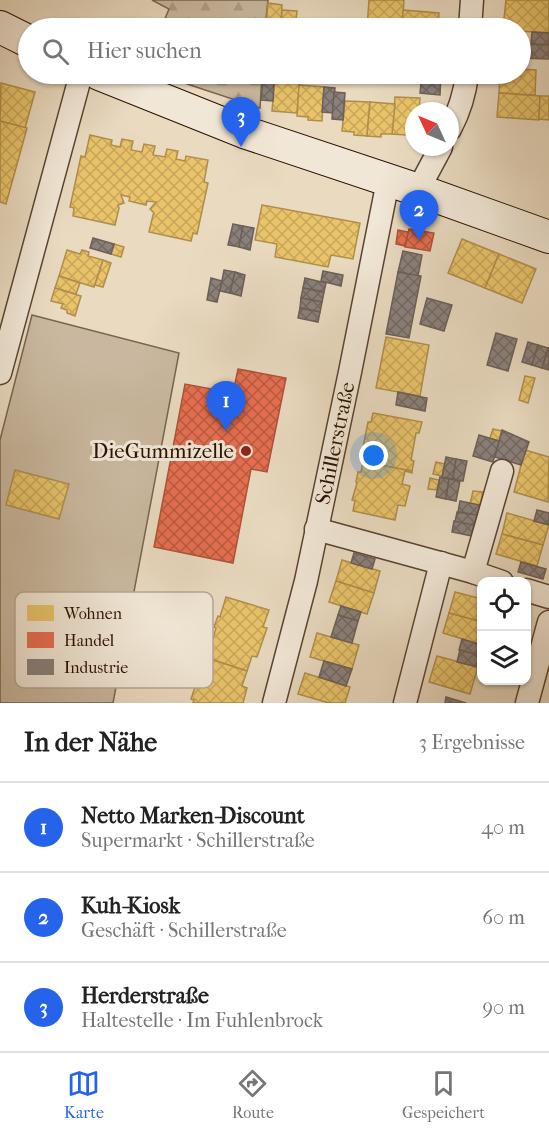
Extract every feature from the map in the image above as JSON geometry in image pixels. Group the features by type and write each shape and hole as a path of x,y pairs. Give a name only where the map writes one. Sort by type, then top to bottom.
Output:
{"street":[{"path":"471,18 472,0"},
{"path":"0,27 18,36"},
{"path":"0,373 78,84"},
{"path":"124,84 244,132 549,237"},
{"path":"459,108 466,84"},
{"path":"418,190 436,156"},
{"name":"Schillerstraße","path":"274,703 306,581 351,372 388,181"},
{"path":"473,572 502,471"},
{"path":"316,529 488,577"},
{"path":"405,703 441,563"},
{"path":"531,592 549,597"},
{"path":"527,703 549,622"}],"green space":[{"path":"152,0 268,0 266,18 165,18 169,9"},
{"path":"188,84 261,84 260,108"},
{"path":"32,315 179,353 134,592 15,592 15,688 116,688 113,703 0,703 0,440"}],"building: Wohnen":[{"path":"369,0 404,0 403,18 368,18"},
{"path":"506,0 549,0 549,33 531,32 531,18 504,18"},
{"path":"268,3 282,5 281,18 267,18"},
{"path":"282,10 297,11 296,18 282,18"},
{"path":"403,10 439,13 439,18 403,18"},
{"path":"531,70 536,70 535,95 499,93 499,84 531,84"},
{"path":"1,83 35,92 25,128 0,121"},
{"path":"274,84 299,84 297,113 272,111"},
{"path":"299,85 324,87 322,121 297,116"},
{"path":"499,93 540,96 539,120 497,117"},
{"path":"540,96 549,96 549,120 539,119"},
{"path":"395,97 420,98 420,102 405,102 405,135 392,134"},
{"path":"345,101 370,102 367,136 342,131"},
{"path":"370,102 395,104 392,134 381,134 381,137 367,136"},
{"path":"0,121 27,128 6,204 0,202"},
{"path":"90,135 112,140 111,145 120,147 122,139 133,141 131,150 142,152 144,144 155,146 153,155 165,157 167,149 178,151 176,159 185,161 186,156 208,160 204,182 208,183 197,234 193,233 191,241 149,232 154,213 150,209 156,202 147,201 146,205 129,201 130,197 121,195 124,203 118,205 115,225 73,216 74,208 70,207 81,156 85,157"},
{"path":"262,205 360,223 353,259 331,255 328,267 275,257 277,244 255,240"},
{"path":"462,239 499,254 485,288 448,273"},
{"path":"114,244 124,247 121,257 111,254"},
{"path":"67,250 80,254 82,250 89,252 88,256 103,260 94,287 59,276"},
{"path":"499,254 536,269 522,303 485,288"},
{"path":"103,260 111,263 103,287 95,285"},
{"path":"59,276 80,283 76,294 55,288"},
{"path":"55,288 81,296 75,316 61,308 63,304 51,301"},
{"path":"386,337 429,345 420,396 376,388"},
{"path":"525,376 535,378 528,403 519,400"},
{"path":"373,413 422,422 419,433 416,433 411,460 414,461 412,471 363,462 365,453 362,452 368,422 371,422"},
{"path":"493,429 502,431 499,441 490,438"},
{"path":"525,450 549,457 548,502 514,492"},
{"path":"363,462 412,471 412,473 405,471 402,484 410,486 405,506 398,505 395,520 353,511 355,501 352,500 358,472 361,472"},
{"path":"436,462 445,464 442,476 433,474"},
{"path":"15,470 69,484 59,519 6,505"},
{"path":"430,478 439,480 437,490 428,489"},
{"path":"473,491 483,492 480,505 470,504"},
{"path":"507,513 549,525 543,545 502,534"},
{"path":"502,534 543,545 537,566 496,554"},
{"path":"342,560 380,571 374,593 336,581"},
{"path":"336,581 374,593 367,614 329,602"},
{"path":"455,592 477,598 477,621 449,613"},
{"path":"226,597 269,610 263,627 267,628 257,657 252,656 247,671 213,660 213,638 216,628 214,627 218,616 220,617"},
{"path":"449,613 477,621 477,643 443,633"},
{"path":"317,633 359,645 352,669 310,657"},
{"path":"437,656 477,667 470,694 429,682"},
{"path":"213,660 247,671 242,686 247,688 243,703 193,703 194,700 191,699 195,688 213,688"},
{"path":"305,673 350,687 345,703 329,703 298,694"}],"building: Handel":[{"path":"409,229 434,233 430,251 405,247"},
{"path":"398,230 408,232 405,246 396,244"},
{"path":"238,369 286,378 267,472 251,469 233,563 154,547 185,384 233,393"}],"building: Industrie":[{"path":"532,32 549,33 549,45 531,44"},
{"path":"531,44 549,45 549,59 531,58"},
{"path":"263,84 274,84 273,101 261,100"},
{"path":"421,84 441,84 440,95 420,93"},
{"path":"324,87 335,88 333,113 322,112"},
{"path":"334,92 345,93 343,120 332,119"},
{"path":"233,224 243,226 239,247 228,245"},
{"path":"243,226 254,228 250,250 239,247"},
{"path":"93,238 114,244 111,254 90,248"},
{"path":"403,251 422,255 418,276 398,272"},
{"path":"224,270 235,272 230,293 220,291"},
{"path":"323,271 343,275 341,286 321,281"},
{"path":"235,272 245,275 241,296 230,293"},
{"path":"398,272 421,276 409,338 386,334"},
{"path":"211,278 222,281 217,302 207,300"},
{"path":"305,278 326,283 324,292 303,288"},
{"path":"303,288 324,292 322,302 301,298"},
{"path":"301,298 322,302 320,312 300,308"},
{"path":"427,298 452,305 444,331 420,324"},
{"path":"300,308 320,312 318,322 298,318"},
{"path":"496,333 517,339 508,371 487,365"},
{"path":"528,342 538,345 532,365 522,362"},
{"path":"538,345 548,348 542,368 532,365"},
{"path":"549,347 549,370 542,368"},
{"path":"398,392 427,398 425,411 396,405"},
{"path":"502,430 529,442 521,465 495,457"},
{"path":"479,435 499,441 493,462 473,456"},
{"path":"446,457 456,459 453,479 442,477"},
{"path":"456,459 467,461 463,481 453,479"},
{"path":"440,477 449,479 446,499 436,497"},
{"path":"449,479 460,481 456,501 446,499"},
{"path":"460,501 480,505 478,516 458,512"},
{"path":"537,510 549,513 549,525 534,521"},
{"path":"457,512 477,515 475,526 455,522"},
{"path":"454,521 474,525 472,536 452,532"},
{"path":"354,553 375,559 372,569 351,563"},
{"path":"521,562 546,569 543,579 518,572"},
{"path":"341,606 361,612 358,621 338,615"},
{"path":"338,615 358,621 352,643 331,637"},
{"path":"462,639 477,644 477,655 459,650"},
{"path":"460,650 477,655 477,667 457,662"},
{"path":"324,661 352,669 346,686 319,677"},
{"path":"446,697 466,703 445,703"}],"place":[{"name":"Herderstraße","path":"241,147"},
{"name":"Kuh-Kiosk","path":"419,240"},
{"name":"Netto Marken-Discount","path":"226,431"},
{"name":"DieGummizelle","path":"246,451"}]}
